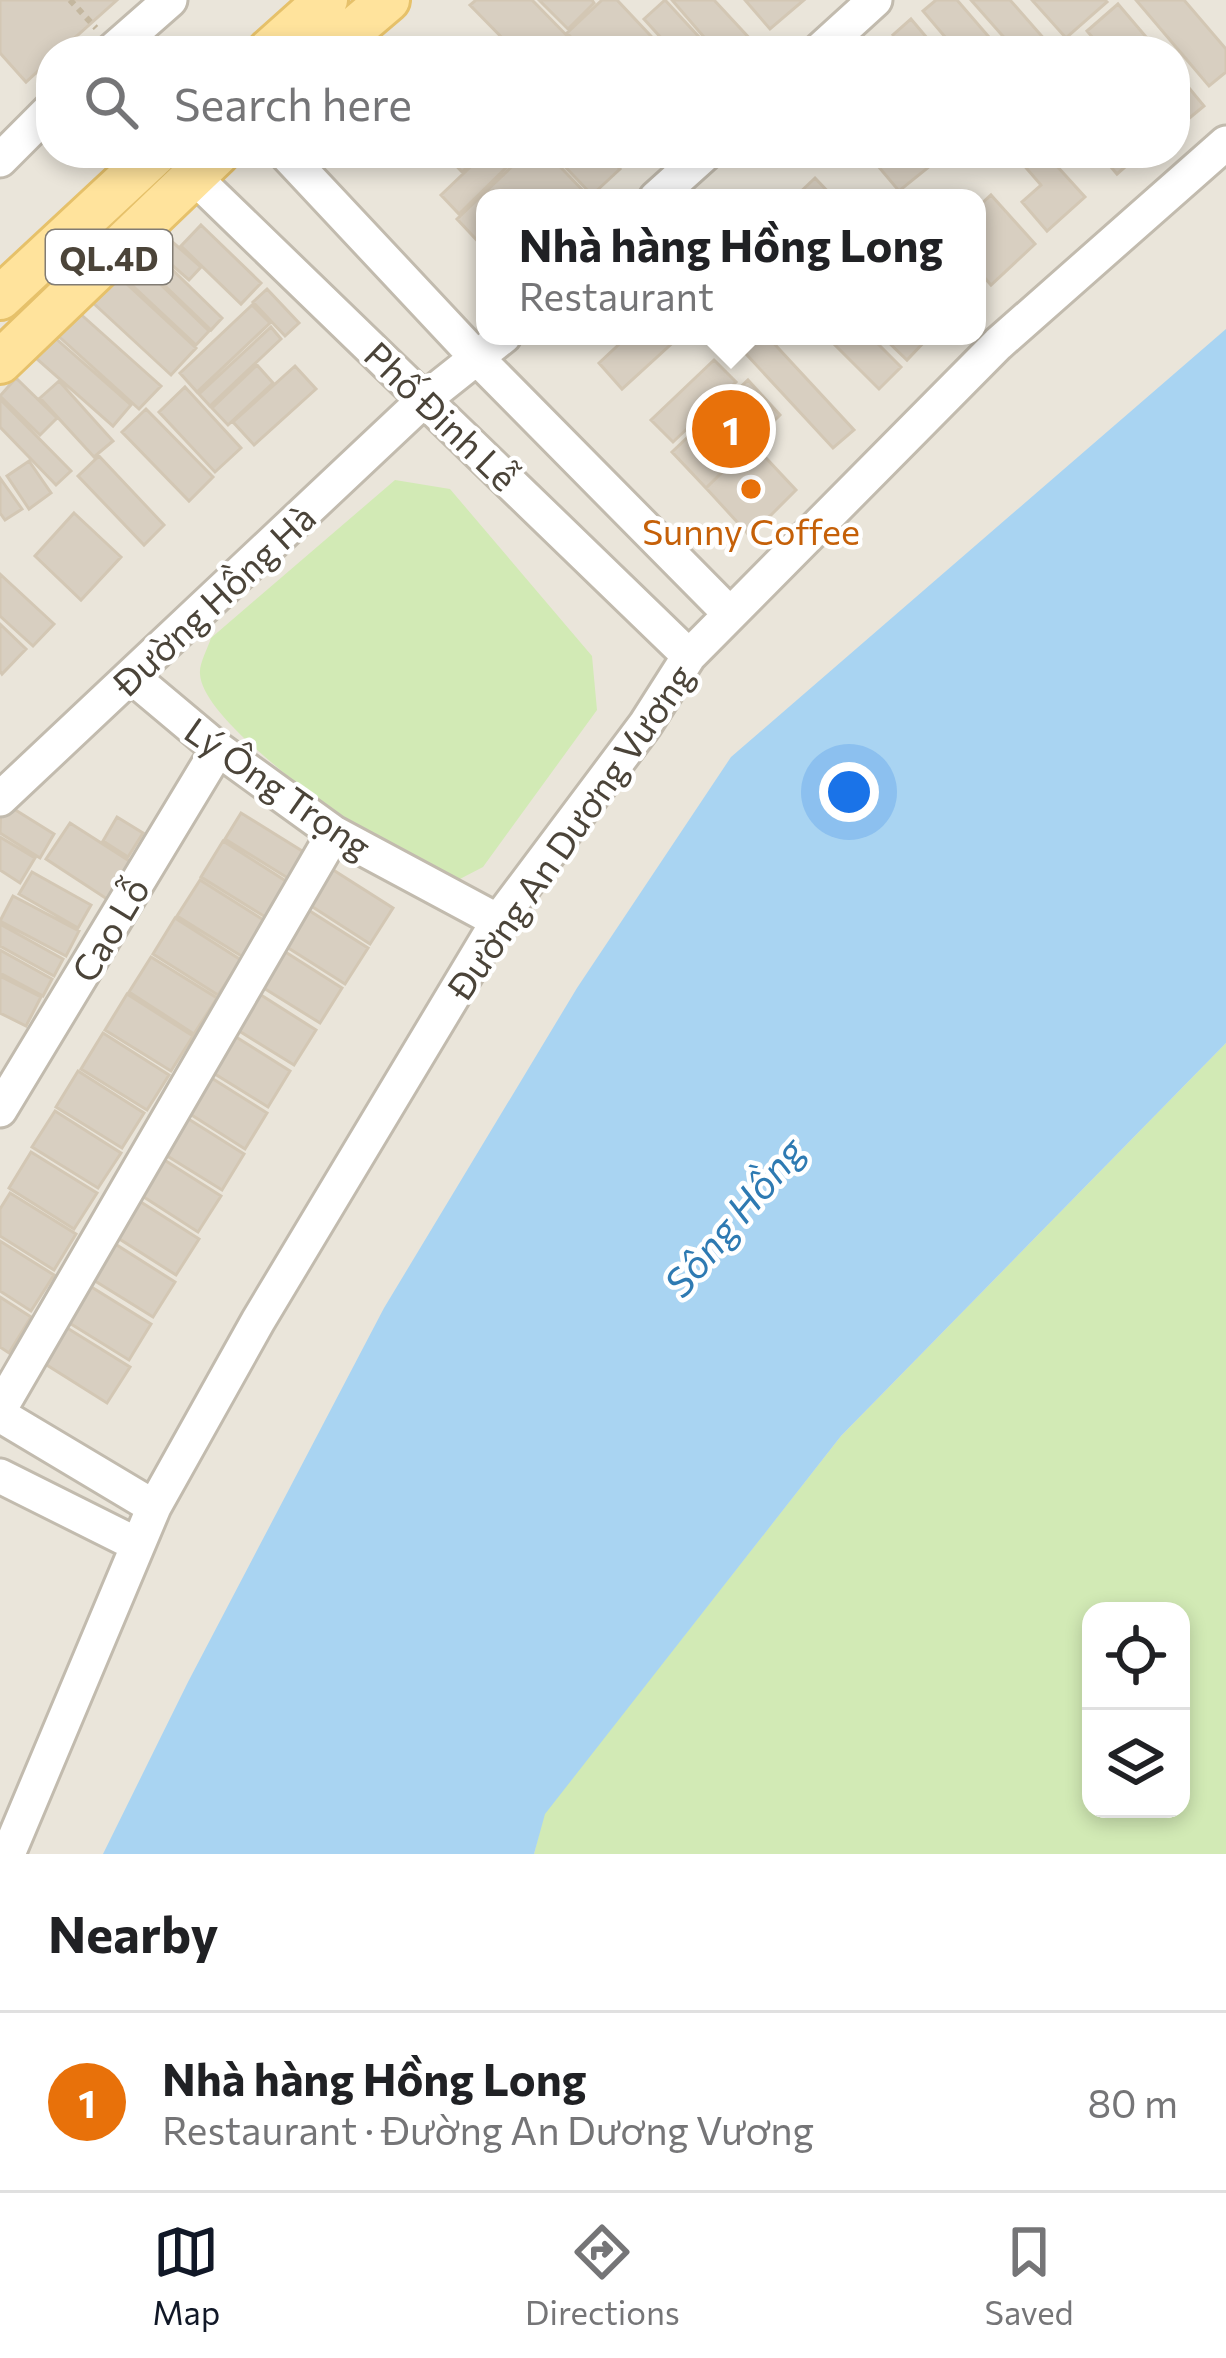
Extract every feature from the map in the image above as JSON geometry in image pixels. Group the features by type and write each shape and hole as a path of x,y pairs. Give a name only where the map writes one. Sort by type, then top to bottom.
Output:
{"main road":[{"path":"286,36 326,0"},
{"path":"346,36 388,0"},
{"name":"QL.4D","path":"0,298 140,168"},
{"name":"QL.4D","path":"0,362 203,168"}],"street":[{"path":"130,36 170,0"},
{"path":"835,36 875,0"},
{"path":"2,153 36,123"},
{"name":"Đường An Dương Vương","path":"8,1854 154,1507 258,1321 498,921 645,725 689,656 998,344 1226,143"},
{"name":"Phố Đinh Lễ","path":"209,168 426,398 689,656"},
{"name":"Phố Đinh Lễ","path":"299,168 478,359 730,614"},
{"path":"666,189 689,168"},
{"path":"478,359 494,345"},
{"name":"Đường Hồng Hà","path":"0,799 426,398 478,359"},
{"name":"Lý Ông Trọng","path":"130,676 218,749 334,833 498,921"},
{"name":"Cao Lỗ","path":"0,1110 218,749"},
{"path":"154,1507 0,1412 334,833"},
{"path":"0,1476 136,1544"}],"shaded area":[{"path":"0,0 1226,0 1226,1854 0,1854"}],"green space":[{"path":"395,480 450,489 592,656 597,710 483,867 456,881 423,876 295,782 230,723 209,697 200,674 211,638"},
{"path":"1226,1043 1226,1854 534,1854 544,1814 841,1436"}],"water":[{"name":"Sông Hồng","path":"1226,329 1226,1043 841,1436 545,1814 534,1854 103,1854 384,1308 577,988 731,757"}],"building":[{"path":"0,0 117,0 77,36 36,36 36,73 26,82 0,53"},
{"path":"476,0 532,0 567,36 500,36 470,5"},
{"path":"539,0 592,0 594,3 568,29"},
{"path":"602,0 617,0 651,36 570,36 567,33"},
{"path":"665,0 698,36 659,36 644,19"},
{"path":"672,0 714,0 747,36 703,36"},
{"path":"745,0 804,0 770,29"},
{"path":"936,0 957,0 988,36 944,36 923,11"},
{"path":"971,0 1010,0 1042,36 1003,36"},
{"path":"1032,0 1107,2 1068,36"},
{"path":"1136,0 1184,0 1226,49 1226,72 1209,86 1190,64 1190,36 1167,36"},
{"path":"1118,4 1145,36 1091,36 1087,31"},
{"path":"911,19 925,36 894,36"},
{"path":"1190,89 1204,106 1190,118"},
{"path":"469,168 506,168 484,189 476,189 476,197 459,214 441,195"},
{"path":"510,168 561,168 581,189 488,189"},
{"path":"566,168 620,169 598,189 586,189"},
{"path":"880,168 928,168 901,189"},
{"path":"1026,168 1059,168 1085,197 1047,231 1022,202 1041,185"},
{"path":"815,178 825,189 803,189"},
{"path":"991,195 1035,244 991,285 986,279 986,200"},
{"path":"476,201 476,239 457,219"},
{"path":"201,225 261,283 241,304 181,246"},
{"path":"169,239 201,267 189,280 157,252"},
{"path":"149,247 222,318 211,330 137,259"},
{"path":"133,258 209,331 196,345 119,273"},
{"path":"116,274 196,348 171,375 91,301"},
{"path":"267,289 299,323 285,336 253,302"},
{"path":"252,305 270,323 197,392 180,373"},
{"path":"76,310 161,386 139,409 55,333"},
{"path":"271,327 281,339 210,406 199,394"},
{"path":"54,337 131,405 113,426 36,358"},
{"path":"618,345 670,345 622,389 599,363"},
{"path":"738,345 775,345 854,430 833,448"},
{"path":"835,345 879,345 901,367 879,389"},
{"path":"891,345 921,345 907,360"},
{"path":"714,360 736,382 673,442 651,420"},
{"path":"257,365 273,383 228,425 212,408"},
{"path":"295,366 316,389 254,445 233,422"},
{"path":"16,378 57,418 40,435 0,396"},
{"path":"748,380 780,415 706,488 672,452"},
{"path":"59,381 113,441 94,457 40,398"},
{"path":"185,387 241,448 215,472 159,412"},
{"path":"0,399 71,471 56,485 0,427"},
{"path":"146,409 213,477 189,501 122,432"},
{"name":"Sunny Coffee","path":"752,443 796,490 750,536 706,488"},
{"path":"99,456 164,525 144,545 78,476"},
{"path":"29,461 51,493 29,509 7,476"},
{"path":"0,478 22,509 5,520 0,513"},
{"path":"74,513 121,557 81,600 35,556"},
{"path":"0,574 54,624 33,646 0,616"},
{"path":"0,624 26,649 2,674 0,671"},
{"path":"1,801 54,834 40,858 0,833"},
{"path":"241,813 307,854 291,880 225,839"},
{"path":"117,817 143,833 128,857 103,841"},
{"path":"70,823 134,864 110,901 46,859"},
{"path":"0,837 35,858 20,883 0,870"},
{"path":"223,841 289,883 267,918 201,877"},
{"path":"327,866 393,908 370,944 305,902"},
{"path":"32,872 91,905 78,928 19,894"},
{"path":"200,880 265,921 243,957 177,916"},
{"path":"13,896 79,931 66,956 0,921"},
{"path":"302,906 368,948 345,984 279,942"},
{"path":"175,918 241,960 218,995 153,954"},
{"path":"0,924 63,959 54,976 0,946"},
{"path":"276,946 342,988 320,1023 254,982"},
{"path":"0,950 52,979 43,996 0,973"},
{"path":"151,957 217,998 194,1034 129,992"},
{"path":"0,976 41,997 26,1026 0,1013"},
{"path":"250,988 316,1030 294,1065 228,1024"},
{"path":"127,994 193,1036 171,1071 105,1030"},
{"path":"225,1030 290,1071 268,1107 202,1066"},
{"path":"103,1033 169,1075 147,1110 81,1069"},
{"path":"78,1071 144,1113 122,1148 56,1107"},
{"path":"202,1072 267,1113 245,1149 179,1107"},
{"path":"55,1111 121,1153 98,1188 32,1147"},
{"path":"179,1113 244,1154 222,1190 156,1149"},
{"path":"31,1152 97,1193 74,1229 9,1188"},
{"path":"155,1154 221,1196 198,1232 133,1190"},
{"path":"10,1193 76,1234 54,1270 0,1236 0,1209"},
{"path":"133,1197 199,1239 176,1275 110,1233"},
{"path":"109,1240 175,1282 153,1317 87,1276"},
{"path":"0,1241 54,1275 31,1311 0,1291"},
{"path":"85,1283 151,1324 129,1360 63,1319"},
{"path":"0,1297 31,1317 9,1353 0,1347"},
{"path":"64,1326 130,1367 107,1403 42,1362"}],"place":[{"name":"Nhà hàng Hồng Long","path":"731,429"},
{"name":"Sunny Coffee","path":"751,489"}]}
